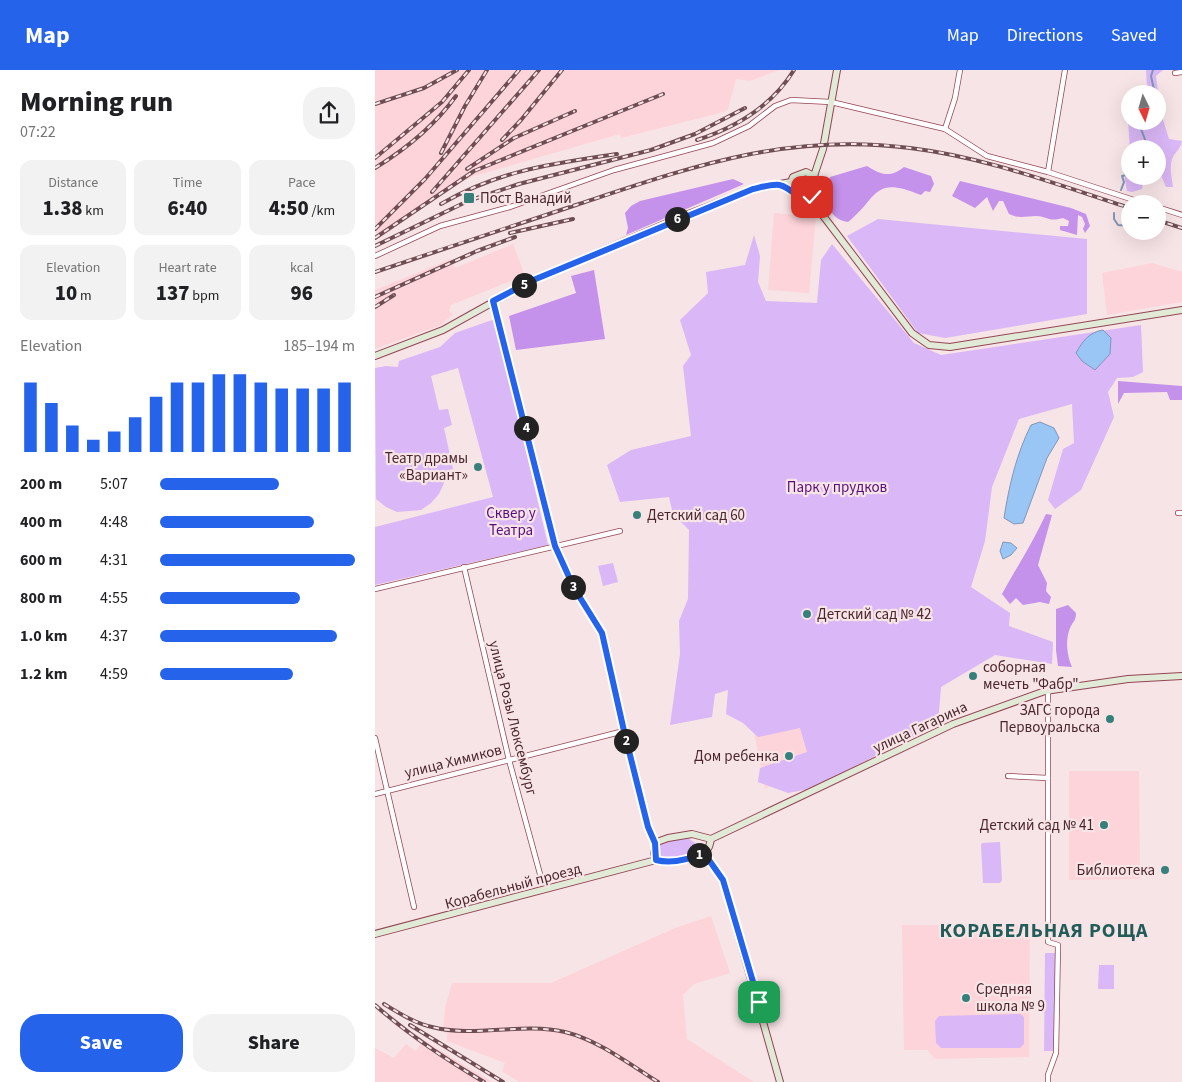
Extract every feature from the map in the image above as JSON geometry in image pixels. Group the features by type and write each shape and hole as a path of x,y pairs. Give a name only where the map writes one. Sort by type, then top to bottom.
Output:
{"street":[{"path":"813,198 819,185 814,173 823,150 837,70"},
{"path":"945,129 955,98 960,70"},
{"path":"1048,172 1065,70"},
{"path":"1175,72 1182,72"},
{"path":"375,256 440,226 510,207 614,170 713,143 749,126 786,101 804,99 831,102 945,129 987,156 1048,172 1121,196"},
{"path":"792,185 801,173 814,173"},
{"path":"375,356 443,330 531,281 703,208 753,189 792,185"},
{"path":"792,185 799,197 813,198"},
{"path":"813,198 821,213 912,333 933,346 951,347 1182,310"},
{"path":"1166,210 1182,215"},
{"path":"493,301 555,546 574,588 602,633 648,827 655,843 656,860"},
{"path":"375,589 620,531"},
{"name":"улица Розы Люксембург","path":"464,568 509,760 540,874"},
{"name":"улица Гагарина","path":"711,839 953,724 1048,690 1128,680 1182,676"},
{"path":"1048,690 1048,942 1058,946 1057,1054 1047,1075 1048,1082"},
{"name":"улица Химиков","path":"375,794 624,731"},
{"path":"375,738 414,907"},
{"path":"1008,776 1048,778"},
{"path":"655,843 668,838 692,834 711,839 709,848 704,853 723,880 780,1082"},
{"name":"Корабельный проезд","path":"375,934 656,860 662,862 691,858 704,853"}],"shaded area":[{"path":"375,70 779,70 750,81 736,79 728,109 724,112 621,138 620,134 474,176 459,183 380,238 375,231"},
{"path":"867,166 885,174 894,173 904,167 931,176 934,184 930,192 925,191 921,195 905,189 885,188 872,197 848,222 841,220 835,216 828,205 827,191 830,177"},
{"path":"733,179 744,184 626,235 628,228 625,213 631,206 640,201"},
{"path":"960,181 1071,208 1086,214 1090,226 1085,233 1083,229 1085,224 1082,217 1078,215 1077,235 1060,230 1060,226 1068,226 1069,221 1063,218 1013,216 1009,214 1003,201 999,201 993,211 987,197 975,208 952,196"},
{"path":"774,213 816,217 809,293 768,290"},
{"path":"513,244 523,270 523,276 451,305 449,311 453,314 441,325 375,349 375,290 451,259 455,268"},
{"path":"1152,263 1182,272 1182,302 1107,315 1102,273"},
{"path":"594,270 605,339 516,350 509,316 576,293 571,276"},
{"path":"1118,381 1182,386 1182,400 1170,400 1167,392 1124,393 1118,404"},
{"path":"1046,514 1052,515 1038,565 1047,583 1046,591 1051,597 1049,604 1040,602 1023,605 1016,598 1010,604 1002,594"},
{"path":"1068,605 1076,613 1068,633 1067,643 1072,667 1058,666 1056,650 1056,609"},
{"name":"Дом ребенка","path":"809,704 823,768 765,788 751,717"},
{"name":"Детский сад № 41","path":"1069,771 1139,771 1140,879 1069,880"},
{"path":"711,916 730,973 694,984 683,995 687,1039 754,1082 519,1082 502,1071 505,1063 447,1041 447,1033 443,1032 445,1008 452,983 551,983 675,928"},
{"name":"Средняя школа № 9","path":"902,925 1030,925 1029,1057 935,1059 927,1050 904,1050"},
{"path":"423,1040 492,1082 375,1082 375,1048 394,1058 406,1044 416,1051"}],"green space":[{"path":"1146,70 1163,70 1156,76 1157,85 1147,85"},
{"path":"1166,129 1169,139 1182,141 1171,163 1173,187 1166,187 1165,185 1166,140 1129,140 1129,130"},
{"path":"801,176 809,176 814,181 812,192 801,194 796,189 796,181"},
{"path":"1126,185 1143,185 1142,189 1132,192 1127,191"},
{"path":"878,219 1087,239 1087,314 945,338 918,333 847,236"},
{"name":"Парк у прудков","path":"754,235 760,256 758,282 766,301 817,303 821,260 832,244 914,343 941,355 1141,325 1143,372 1133,377 1117,378 1108,392 1114,417 1081,490 1055,509 1048,500 1063,449 1074,443 1072,404 1019,419 992,487 985,541 971,587 1010,613 1009,626 1053,642 1052,664 995,655 941,687 938,724 810,789 788,793 758,782 760,768 807,752 800,728 758,737 743,723 726,714 728,690 715,694 712,717 670,725 680,654 679,621 688,599 689,530 673,514 669,497 620,502 607,465 631,450 691,436 683,366 691,355 680,320 708,293 706,272 745,265"},
{"name":"Сквер у Театра","path":"495,319 548,545 375,585 375,527 493,497 458,368 431,376 439,410 448,409 452,425 444,428 453,469 442,472 444,483 439,494 421,510 397,512 386,507 376,499 375,368 386,366 398,367 399,361 440,347 455,333"},
{"path":"613,563 618,582 603,586 598,566"},
{"path":"679,838 688,838 695,843 696,851 682,857 672,858 658,854 659,843"},
{"path":"1000,842 1002,880 1000,883 983,883 981,845 982,843"},
{"path":"1045,953 1055,953 1055,1051 1044,1051"},
{"path":"1099,965 1114,965 1114,989 1098,989"},
{"path":"1020,1014 1024,1017 1024,1044 1020,1048 941,1048 936,1043 935,1021 939,1016"}],"water":[{"path":"1103,330 1111,338 1110,354 1095,370 1082,361 1076,353 1087,338"},
{"path":"1040,422 1054,428 1059,438 1047,458 1023,523 1014,524 1004,518 1008,494 1021,448 1031,425"},
{"path":"1003,542 1011,543 1017,548 1011,555 1003,559 1000,551"}],"waterway":[{"path":"1153,70 1151,76 1153,85"},
{"path":"1141,130 1145,140"},
{"path":"1121,190 1123,185"},
{"path":"1114,213 1114,219 1118,225 1121,225"}],"railway":[{"path":"375,104 424,88 457,70"},
{"path":"375,158 442,102 469,70"},
{"path":"441,153 465,106 487,70"},
{"path":"375,229 425,179 519,70"},
{"path":"432,192 539,70"},
{"path":"502,140 562,70"},
{"path":"697,140 726,129 752,114 775,94 794,70"},
{"path":"375,238 474,171 663,94"},
{"path":"375,168 419,136 439,117 456,96"},
{"path":"375,246 468,201 519,184 651,150 695,134 745,108"},
{"path":"467,169 514,138 575,111"},
{"path":"375,272 618,191 700,166 740,156 822,145 865,144 938,152 994,165 1121,205"},
{"path":"441,204 484,183 526,170 617,154"},
{"path":"510,233 573,219"},
{"path":"1166,223 1182,228"},
{"path":"375,297 477,251 515,237"},
{"path":"375,307 394,295"},
{"path":"384,1004 419,1023 448,1030 548,1029 565,1032 601,1047 658,1082"},
{"path":"375,1005 428,1046 484,1082"},
{"path":"410,1025 503,1082"}],"place":[{"name":"Пост Ванадий","path":"469,198"},
{"name":"Театр драмы «Вариант»","path":"478,467"},
{"name":"Детский сад 60","path":"637,515"},
{"name":"Детский сад № 42","path":"807,614"},
{"name":"соборная мечеть \"Фабр\"","path":"973,676"},
{"name":"ЗАГС города Первоуральска","path":"1110,719"},
{"name":"Дом ребенка","path":"789,756"},
{"name":"Детский сад № 41","path":"1104,825"},
{"name":"Библиотека","path":"1165,870"},
{"name":"Средняя школа № 9","path":"966,998"}],"district":[{"name":"КОРАБЕЛЬНАЯ РОЩА","path":"1044,930"}],"route":[{"path":"759,1002 723,880 704,853 691,858 662,862 656,860 654,853 655,843 648,827 602,633 574,588 555,546 493,301 531,281 686,215 753,189 783,185 792,189 799,197 812,197"}]}
